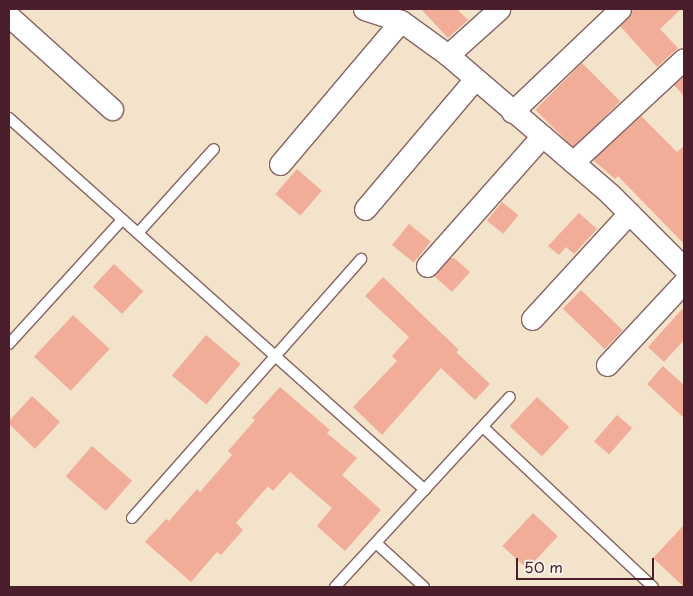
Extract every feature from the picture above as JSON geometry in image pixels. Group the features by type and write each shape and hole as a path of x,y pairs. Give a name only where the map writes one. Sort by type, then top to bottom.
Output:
{"street":[{"path":"364,9 401,21 448,55 512,112 574,162 684,268"},
{"path":"448,55 499,9"},
{"path":"512,112 620,9"},
{"path":"9,16 112,109"},
{"path":"280,164 401,21"},
{"path":"574,162 684,59"},
{"path":"365,209 475,79"},
{"path":"427,266 542,136"},
{"path":"532,319 629,213"},
{"path":"607,365 684,282"}],"lane":[{"path":"9,118 425,490"},
{"path":"138,233 214,149"},
{"path":"9,344 122,220"},
{"path":"132,518 274,355 361,259"},
{"path":"335,587 510,397"},
{"path":"483,427 654,587"},
{"path":"376,544 424,587"}],"building":[{"path":"421,9 457,9 468,20 448,38"},
{"path":"634,9 681,9 660,29 678,48 657,67 620,26"},
{"path":"582,63 620,101 574,148 535,110"},
{"path":"684,76 684,96 674,85"},
{"path":"641,116 677,152 684,146 684,244 618,176 615,179 593,160"},
{"path":"297,169 322,191 300,216 275,194"},
{"path":"502,202 518,215 503,234 487,221"},
{"path":"579,213 597,229 574,254 566,247 559,255 548,246"},
{"path":"409,224 431,242 414,263 392,245"},
{"path":"450,258 454,258 470,272 452,292 434,276"},
{"path":"114,264 143,291 122,314 93,287"},
{"path":"383,277 459,350 456,352 490,384 475,400 441,368 382,435 353,407 397,361 392,356 409,337 365,296"},
{"path":"581,290 623,330 605,349 563,309"},
{"path":"684,307 684,340 664,362 648,347"},
{"path":"73,315 110,349 71,391 34,357"},
{"path":"206,335 240,364 206,405 172,376"},
{"path":"663,366 684,385 684,418 647,384"},
{"path":"280,387 330,430 327,433 357,458 342,475 381,510 345,551 317,526 332,508 290,472 273,491 268,486 236,523 243,530 221,555 217,552 191,582 145,542 166,519 169,521 197,489 200,492 232,455 228,451 255,420 252,418"},
{"path":"32,396 60,422 35,449 9,424 9,421"},
{"path":"537,397 569,427 542,456 510,426"},
{"path":"617,415 632,428 609,455 594,441"},
{"path":"92,446 132,481 106,511 66,476"},
{"path":"533,513 558,536 527,569 502,546"},
{"path":"684,525 684,587 653,558"}]}
